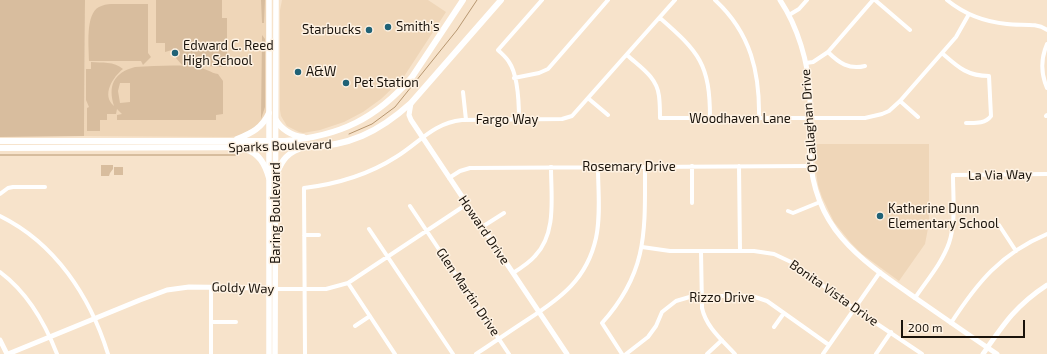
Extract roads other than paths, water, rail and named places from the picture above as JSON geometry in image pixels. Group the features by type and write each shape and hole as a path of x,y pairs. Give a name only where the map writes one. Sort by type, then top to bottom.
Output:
{"main road":[{"name":"Baring Boulevard","path":"269,0 269,144 272,178 275,354"},
{"name":"Baring Boulevard","path":"268,354 272,178 276,144 276,0"},
{"name":"Sparks Boulevard","path":"276,144 335,131 356,123 381,108 412,76 463,0"},
{"name":"Sparks Boulevard","path":"0,141 234,140 305,147 334,145 357,139 386,124 411,103 501,0"},
{"path":"234,140 256,130 265,121 269,113"},
{"path":"276,120 281,126 292,134 308,138"},
{"path":"70,148 78,143 79,140"},
{"name":"Sparks Boulevard","path":"0,148 239,148 269,144"},
{"path":"239,148 254,153 265,165 272,178 285,157 305,147"}],"street":[{"path":"519,120 514,78 509,62 498,50 542,0"},
{"path":"514,78 538,73 548,69 608,0"},
{"name":"Fargo Way","path":"304,235 304,188 344,181 372,171 397,157 432,130 446,123 466,120 567,118 576,113 675,0"},
{"path":"715,0 732,19 742,34 749,49 755,68 758,86 759,119"},
{"name":"O'Callaghan Drive","path":"780,0 789,15 806,63 810,94 811,166 820,202 830,222 844,241 861,258 915,298 997,354"},
{"path":"789,15 799,9 807,0"},
{"path":"806,63 813,62 828,52 874,0 910,30"},
{"path":"947,0 969,14 990,22 1010,25 1035,25 1047,30"},
{"name":"Woodhaven Lane","path":"627,55 649,75 656,85 659,97 660,118 869,118 889,111 900,101 956,37 969,14"},
{"path":"660,18 686,41 699,60 708,86 710,118"},
{"path":"1047,44 1043,55 1042,70 1047,88"},
{"path":"828,52 848,67 859,68 865,66"},
{"path":"942,53 967,72 978,76 989,76 991,113 989,119 984,122 966,123"},
{"path":"463,92 466,120"},
{"path":"589,99 608,115"},
{"path":"900,101 918,117"},
{"name":"Howard Drive","path":"411,103 409,115 411,120 567,354"},
{"path":"692,166 692,203"},
{"path":"739,166 740,251"},
{"name":"Rosemary Drive","path":"450,178 460,171 470,168 811,166"},
{"path":"513,273 535,257 547,238 551,223 551,167"},
{"path":"476,354 555,301 572,286 579,276 590,257 598,227 598,167"},
{"path":"622,354 602,323 617,304 630,283 638,262 645,222 645,167"},
{"name":"La Via Way","path":"915,298 943,257 950,242 953,224 953,175 1047,174"},
{"path":"0,194 8,188 13,187 45,187"},
{"path":"788,211 793,213 820,202"},
{"name":"Goldy Way","path":"7,354 167,290 189,287 326,289 348,283 467,204"},
{"name":"Glen Martin Drive","path":"410,206 509,354"},
{"path":"482,227 504,213"},
{"path":"0,216 29,234 55,257 77,286 94,318 108,354"},
{"path":"999,225 1016,251"},
{"path":"369,228 453,354"},
{"path":"305,354 304,235 319,234"},
{"path":"951,322 978,284 997,265 1016,251 1047,234"},
{"name":"Bonita Vista Drive","path":"642,246 670,251 764,252 782,257 922,354"},
{"path":"701,251 701,296 705,320 735,354"},
{"path":"0,272 13,283 30,302 50,336 57,354"},
{"path":"823,354 880,272"},
{"path":"348,283 395,354"},
{"path":"983,354 1003,324 1019,306 1047,285"},
{"path":"211,287 211,354"},
{"name":"Rizzo Drive","path":"626,354 653,332 662,312 671,304 687,297 701,296 758,297 767,301 830,345"},
{"path":"774,327 784,313"},
{"path":"355,326 370,316"},
{"path":"211,322 236,322"},
{"path":"876,354 891,332"},
{"path":"0,340 7,354"},
{"path":"707,354 722,340"}],"waterway":[{"path":"349,134 372,124 395,107 457,30 477,0"},
{"path":"0,155 238,155"}],"place":[{"name":"Smith's","path":"388,27"},
{"name":"Starbucks","path":"369,30"},
{"name":"Edward C. Reed High School","path":"175,53"},
{"name":"A&W","path":"298,72"},
{"name":"Pet Station","path":"346,83"},
{"name":"Katherine Dunn Elementary School","path":"880,216"}]}
